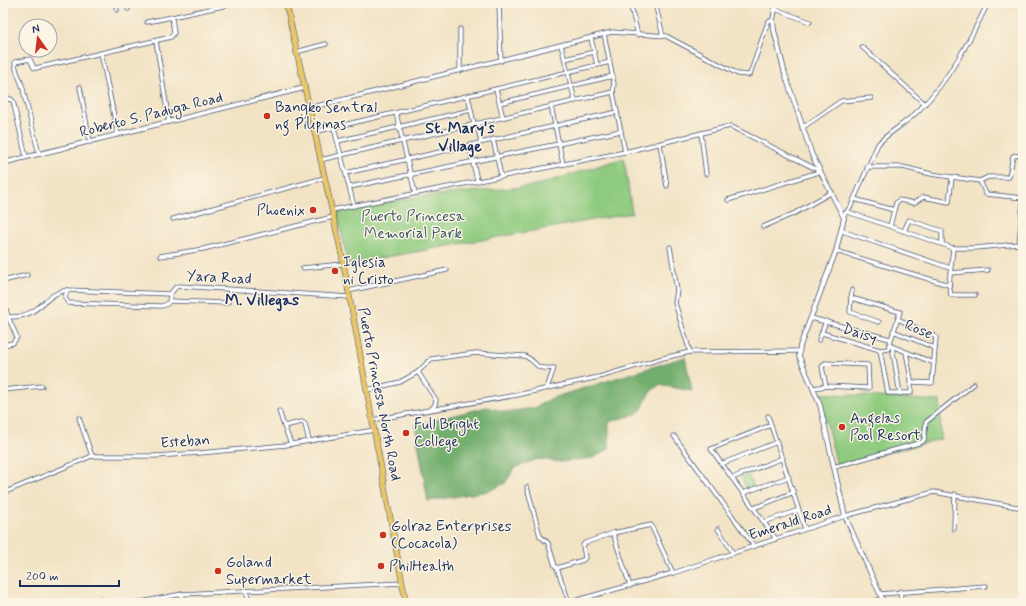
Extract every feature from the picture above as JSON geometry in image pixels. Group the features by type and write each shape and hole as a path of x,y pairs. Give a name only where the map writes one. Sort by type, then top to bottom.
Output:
{"main road":[{"name":"Puerto Princesa North Road","path":"286,3 343,264 406,603"}],"street":[{"path":"115,3 117,10"},
{"path":"126,3 128,9"},
{"path":"147,22 237,3"},
{"path":"499,3 501,61"},
{"path":"630,3 638,35"},
{"path":"655,3 663,36"},
{"path":"776,3 773,20 778,48 802,128 819,171 846,213 890,226 953,248 975,248 1021,243 1023,201"},
{"path":"847,3 854,5"},
{"path":"868,603 883,601 845,516 821,411 814,388 802,364 799,351 836,251 846,213 854,199 878,144 885,137 910,119 925,104 944,79 976,27 988,3"},
{"path":"775,9 810,22"},
{"path":"39,154 23,85 15,63 30,59 34,68 36,68 171,38 174,35 172,17"},
{"path":"309,108 615,32 663,36 672,39 738,74 748,75 750,74 768,22 773,20"},
{"path":"460,29 460,71"},
{"path":"604,34 613,76 613,92 625,152"},
{"path":"591,38 597,65"},
{"path":"156,41 169,122"},
{"path":"296,52 326,44"},
{"path":"561,45 575,101"},
{"path":"862,46 925,104"},
{"path":"565,59 594,52"},
{"path":"101,53 118,135"},
{"path":"314,132 610,62"},
{"path":"500,103 613,76"},
{"path":"3,83 5,100 11,99 13,101 26,157"},
{"path":"80,87 90,142"},
{"name":"Roberto S. Paduga Road","path":"3,163 304,88"},
{"path":"496,89 503,118"},
{"path":"320,160 613,92"},
{"path":"468,96 481,142"},
{"path":"802,128 841,101 871,98"},
{"path":"551,106 563,164"},
{"path":"338,141 471,110"},
{"path":"346,173 407,158 617,112"},
{"path":"396,113 415,193"},
{"path":"332,210 476,180 625,152 724,126 737,127 819,171"},
{"path":"334,128 354,206"},
{"path":"350,188 621,131"},
{"path":"700,133 706,174"},
{"path":"494,139 502,176"},
{"path":"660,144 667,186"},
{"path":"469,145 476,180"},
{"path":"867,167 903,167 952,178 980,181 988,177 1009,177 1013,156 1023,155"},
{"path":"728,200 819,171"},
{"path":"173,219 324,178"},
{"path":"890,226 896,203 899,200 914,203 923,197 949,202 952,178"},
{"path":"980,181 986,194 1023,198"},
{"path":"763,227 795,213 832,192"},
{"path":"854,199 894,210"},
{"path":"160,256 203,249 333,217"},
{"path":"904,231 908,220 942,231 942,244"},
{"path":"842,231 950,268"},
{"path":"670,247 677,290 675,303 690,352"},
{"path":"953,248 948,285 952,296 975,295"},
{"path":"836,251 948,285"},
{"path":"303,268 343,264"},
{"name":"Yara Road","path":"67,290 170,294 178,286 230,290 349,294 446,270"},
{"path":"950,273 988,270"},
{"path":"3,281 27,275"},
{"path":"8,317 24,316 60,291 67,290 65,298 68,303 161,306 166,305 170,301 226,303 228,302 230,290"},
{"path":"852,290 851,313 879,322"},
{"path":"170,294 170,301"},
{"path":"3,296 8,317 17,337 13,343 3,345"},
{"path":"851,298 898,310 900,312 890,339 890,346 900,394 911,393 912,382 906,352"},
{"path":"811,318 890,339"},
{"path":"898,319 935,336 932,383 912,382"},
{"path":"819,340 826,321"},
{"name":"Rose","path":"893,331 935,348"},
{"name":"Daisy","path":"822,333 880,350 887,392 900,394"},
{"path":"890,346 934,363"},
{"path":"880,350 888,350 890,346"},
{"path":"372,420 547,388 603,376 663,358 690,352 799,351"},
{"path":"367,390 392,386 418,372 430,360 465,353 494,353 512,356 525,356 538,368 554,368 547,388"},
{"path":"814,388 826,386 869,388 868,365 829,362 824,363 822,367 826,386"},
{"path":"418,372 436,400 435,405 431,410"},
{"path":"834,466 922,442 924,440 926,422 974,384"},
{"path":"3,390 42,386"},
{"path":"279,411 291,444"},
{"path":"768,416 806,529"},
{"path":"79,418 92,456"},
{"path":"284,426 304,423 309,441"},
{"path":"772,425 711,448 776,539"},
{"name":"Esteban","path":"3,493 92,456 163,455 291,444 374,430"},
{"path":"674,436 754,546"},
{"path":"721,464 777,442"},
{"path":"732,478 783,458"},
{"path":"743,493 789,477"},
{"path":"527,488 540,536 548,542 568,603"},
{"path":"754,508 794,492"},
{"name":"Emerald Road","path":"568,603 673,573 845,516 934,492 955,494 1023,508"},
{"path":"954,529 955,494"},
{"path":"764,522 799,510"},
{"path":"557,568 583,560 585,558 583,545 585,543 613,533 651,525 673,573"},
{"path":"718,529 733,553"},
{"path":"613,533 630,586"},
{"path":"136,603 182,594 402,583"},
{"path":"880,594 900,591 986,586"},
{"path":"246,590 249,603"},
{"path":"900,591 901,599 905,602 965,603"},
{"path":"182,594 184,603"},
{"path":"98,599 101,603"}],"green space":[{"name":"Puerto Princesa Memorial Park","path":"624,158 632,213 348,264 337,212 416,197 534,186"},
{"path":"685,357 692,391 659,385 649,393 642,409 636,414 609,422 609,449 593,458 561,462 537,459 515,468 505,483 489,491 428,501 415,425 487,407 506,412 534,408 552,398"},
{"path":"819,393 940,401 941,439 837,466"},
{"path":"748,474 754,488 747,490 741,477"}],"place":[{"name":"Bangko Sentral ng Pilipinas","path":"267,116"},
{"name":"Phoenix","path":"313,210"},
{"name":"Iglesia ni Cristo","path":"335,271"},
{"name":"Angelas Pool Resort","path":"842,427"},
{"name":"Full Bright College","path":"406,433"},
{"name":"Golraz Enterprises (Cocacola)","path":"383,535"},
{"name":"PhilHealth","path":"381,566"},
{"name":"Goland Supermarket","path":"218,571"}],"district":[{"name":"St. Mary's Village","path":"460,136"},
{"name":"M. Villegas","path":"262,299"}]}
